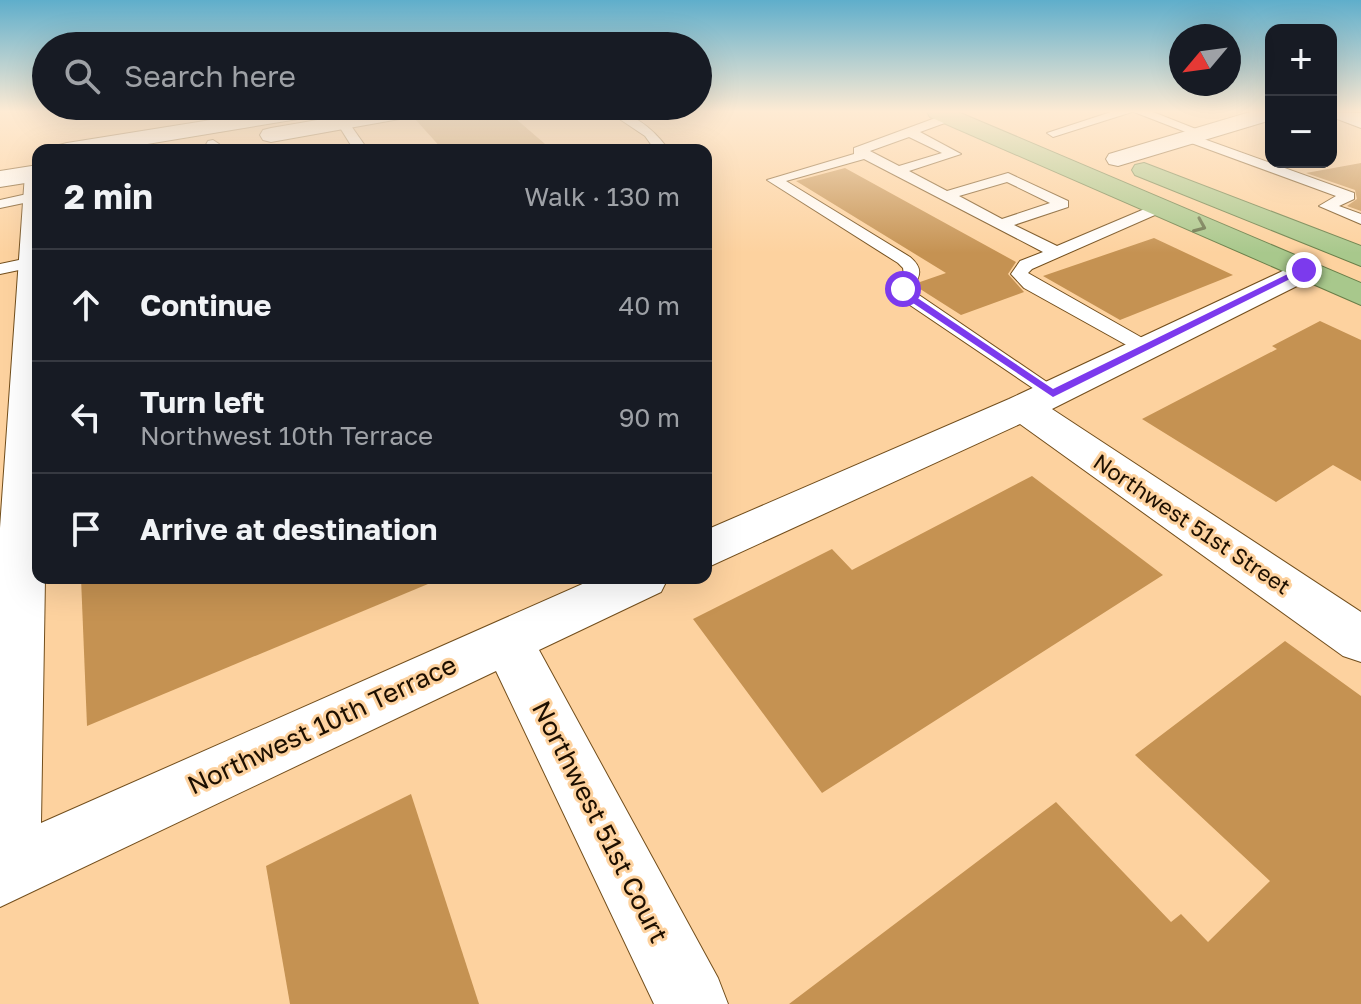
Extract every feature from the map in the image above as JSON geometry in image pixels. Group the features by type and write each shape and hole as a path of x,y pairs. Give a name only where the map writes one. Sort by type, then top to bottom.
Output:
{"highway":[{"path":"1045,159 1361,295"},
{"path":"1118,159 1361,257"}],"street":[{"path":"0,160 23,186 29,579 4,872"},
{"path":"712,547 1038,401 1304,270"},
{"name":"Northwest 51st Street","path":"1038,401 1361,640"},
{"name":"Northwest 10th Terrace","path":"4,872 631,584"},
{"name":"Northwest 51st Court","path":"507,640 692,1004"}],"lane":[{"path":"850,159 774,180 904,260 911,266 912,275 903,289 910,297 1038,401"},
{"path":"872,159 1056,252"},
{"path":"896,171 937,159"},
{"path":"1222,170 1250,160 1349,196 1326,206 1361,219"},
{"path":"945,196 1008,177 1063,204 1001,224"},
{"path":"1146,348 1019,276 1026,265 1159,208"}],"building":[{"path":"1361,163 1361,211 1347,206 1357,199 1355,190 1306,173"},
{"path":"845,168 1016,262 1008,274 1024,292 961,315 917,287 920,282 946,273 796,181"},
{"path":"1154,238 1233,275 1120,320 1043,276"},
{"path":"1320,321 1361,340 1361,481 1333,465 1276,502 1142,419 1277,349 1272,346"},
{"path":"1032,476 1163,575 822,793 693,619 832,549 852,570"},
{"path":"81,584 428,584 87,726"},
{"path":"1285,641 1361,696 1361,1004 789,1004 1056,802 1171,922 1181,914 1208,942 1270,881 1135,755"},
{"path":"411,794 479,1004 290,1004 266,866"}],"route":[{"path":"903,289 910,297 1053,393 1304,270"}]}
